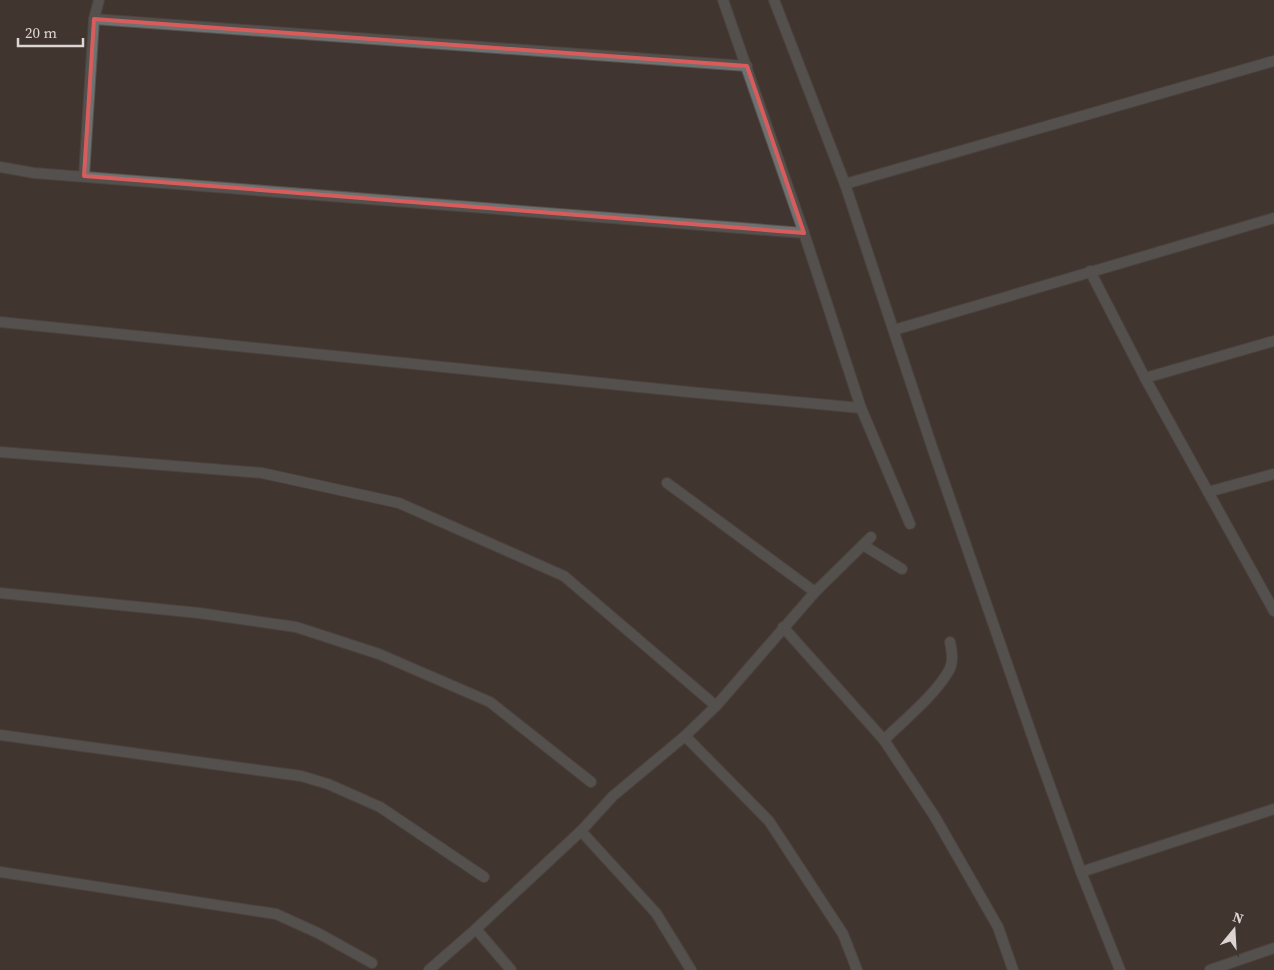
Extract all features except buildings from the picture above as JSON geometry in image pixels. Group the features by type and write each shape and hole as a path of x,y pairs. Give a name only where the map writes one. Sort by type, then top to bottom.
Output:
{"street":[{"path":"84,176 94,19 99,0"},
{"path":"723,0 804,233 861,408 910,524"},
{"path":"774,0 845,184 935,456 1081,872 1120,970"},
{"path":"94,19 746,66"},
{"path":"845,184 1274,61"},
{"path":"0,168 34,173 804,233"},
{"path":"894,330 1274,218"},
{"path":"1090,271 1145,378 1273,606"},
{"path":"0,322 861,408"},
{"path":"1145,378 1274,341"},
{"path":"0,452 262,473 399,503 564,576 716,706"},
{"path":"1208,492 1274,474"},
{"path":"667,483 815,592"},
{"path":"429,970 476,930 581,831 613,796 685,736 716,706 815,592 871,537"},
{"path":"863,545 902,569"},
{"path":"0,593 199,613 296,627 379,654 490,702 591,782"},
{"path":"783,627 884,740 935,817 998,927 1013,970"},
{"path":"884,740 928,697 949,671 952,656 950,642"},
{"path":"0,735 301,776 328,784 380,807 484,877"},
{"path":"685,736 769,821 843,934 857,970"},
{"path":"1081,872 1274,809"},
{"path":"581,831 656,913 691,970"},
{"path":"0,872 276,914 318,933 372,963"},
{"path":"476,930 511,970"},
{"path":"1210,970 1274,948"}],"highlighted area":[{"path":"94,19 747,66 804,233 84,176"}]}
